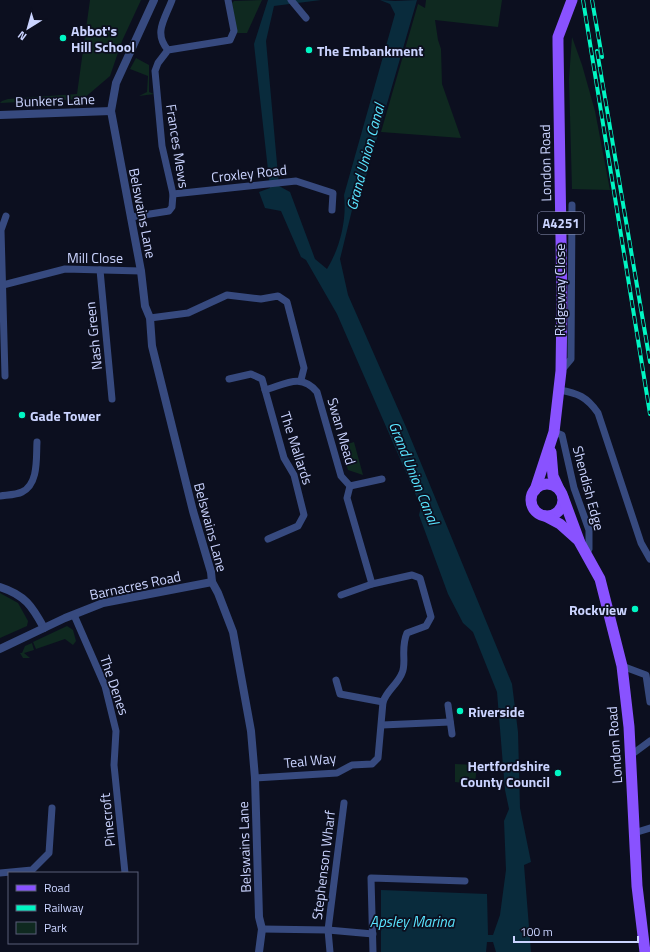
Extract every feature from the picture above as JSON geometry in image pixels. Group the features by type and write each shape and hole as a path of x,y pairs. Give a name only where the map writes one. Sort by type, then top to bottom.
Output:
{"main road":[{"name":"London Road","path":"535,490 551,447 561,371 562,303 558,37 572,0"},
{"name":"London Road","path":"551,447 553,476 580,543 600,579 622,666 630,755 637,886 645,952"},
{"path":"535,490 539,486 548,484 561,493 562,506 558,512 553,515 545,516"},
{"name":"A4251","path":"535,490 531,498 532,505 539,514 545,516"},
{"name":"London Road","path":"545,516 560,524 580,543"}],"street":[{"path":"111,111 116,83 154,0"},
{"path":"172,0 160,31 161,42 168,50 230,40 234,31 228,0"},
{"path":"291,0 306,18"},
{"name":"Frances Mews","path":"131,217 169,211 172,207 173,194 162,146 155,71 158,63 168,50"},
{"name":"Bunkers Lane","path":"0,116 111,111"},
{"name":"Belswains Lane","path":"111,111 141,270 145,306 150,318 152,346 193,511 211,572 212,582 218,593 233,632 251,731 255,778 259,917 262,930 259,952"},
{"name":"Croxley Road","path":"173,194 296,181 333,193 332,210"},
{"name":"Ridgeway Close","path":"561,371 571,359 572,206"},
{"path":"5,376 1,230 6,216"},
{"name":"Mill Close","path":"3,285 65,269 141,270"},
{"name":"Nash Green","path":"100,270 112,400"},
{"path":"150,318 188,313 227,295 260,299 278,296 287,302 304,368 301,380 265,390"},
{"name":"The Mallards","path":"229,379 251,374 262,379 284,458 294,475 304,515 298,526 268,539"},
{"name":"Swan Mead","path":"301,380 310,384 317,392 341,476 350,486"},
{"path":"559,390 580,396 590,401 598,413 641,543 650,559"},
{"name":"Shendish Edge","path":"554,432 562,435 574,488 589,530 589,549 586,555"},
{"path":"0,496 23,492 31,483 36,467 36,442"},
{"name":"Swan Mead","path":"350,486 382,479"},
{"name":"Swan Mead","path":"350,486 347,498 372,584"},
{"name":"Teal Way","path":"255,778 337,773 352,765 372,764 378,758 383,702 386,694 403,673 403,643 407,634 426,626 430,617 420,578 412,575 372,584"},
{"name":"Barnacres Road","path":"0,649 74,615 104,604 212,582"},
{"path":"341,594 372,584"},
{"path":"0,586 14,591 31,605 44,628"},
{"name":"The Denes","path":"74,615 106,692 116,731 114,765"},
{"path":"622,666 646,675 650,702"},
{"path":"336,680 340,694 383,702"},
{"path":"448,705 452,734"},
{"path":"382,725 450,722"},
{"path":"630,755 650,741"},
{"name":"Pinecroft","path":"114,765 125,872"},
{"name":"Stephenson Wharf","path":"330,952 328,930 344,803"},
{"path":"11,872 32,870 50,853 52,808"},
{"path":"634,832 650,828"},
{"path":"373,952 372,878 465,881"},
{"path":"262,930 328,930 373,934"}],"green space":[{"path":"90,0 141,0 122,41 110,76 83,99 0,103 8,99 77,94"},
{"path":"262,0 247,33 236,33 232,3 234,1"},
{"path":"426,0 502,0 498,27 435,20 441,49 442,84 461,138 381,132 418,4 425,8"},
{"path":"572,37 582,65 595,111 610,190 572,189 569,79"},
{"path":"136,58 149,65 149,92 154,94 139,96 147,92 148,76 130,69"},
{"path":"354,442 363,475 348,470 341,446"},
{"path":"0,593 18,603 28,621 27,626 0,638"},
{"path":"67,626 73,630 76,641 73,645 65,639 36,649 33,642"},
{"path":"32,643 34,650 24,653 30,658 23,658 20,653 22,653 25,646"},
{"path":"455,764 477,765 475,784 455,782"}],"water":[{"path":"268,0 321,0 274,6 266,41 279,186 290,192 315,259 327,269 336,252 342,233 345,204 344,195 395,14 390,4 380,0 417,0 360,197 352,210 340,259 348,295 406,427 512,684 518,732 520,808 531,862 524,865 531,952 496,952 493,942 487,942 486,952 381,952 381,890 487,894 488,935 493,935 500,915 506,870 504,821 509,809 505,790 497,692 473,632 463,623 448,594 419,515 421,507 337,314 306,260 301,257 281,211 265,208 259,192 270,188 254,44"}],"railway":[{"path":"583,0 650,414"},
{"path":"592,0 602,57"},
{"path":"597,51 650,362"}],"place":[{"name":"Abbot's Hill School","path":"63,38"},
{"name":"The Embankment","path":"309,50"},
{"name":"Gade Tower","path":"22,415"},
{"name":"Rockview","path":"635,609"},
{"name":"Riverside","path":"460,711"},
{"name":"Hertfordshire County Council","path":"558,773"}],"water label":[{"name":"Grand Union Canal","path":"365,157"},
{"name":"Grand Union Canal","path":"414,473"},
{"name":"Apsley Marina","path":"412,921"}]}
